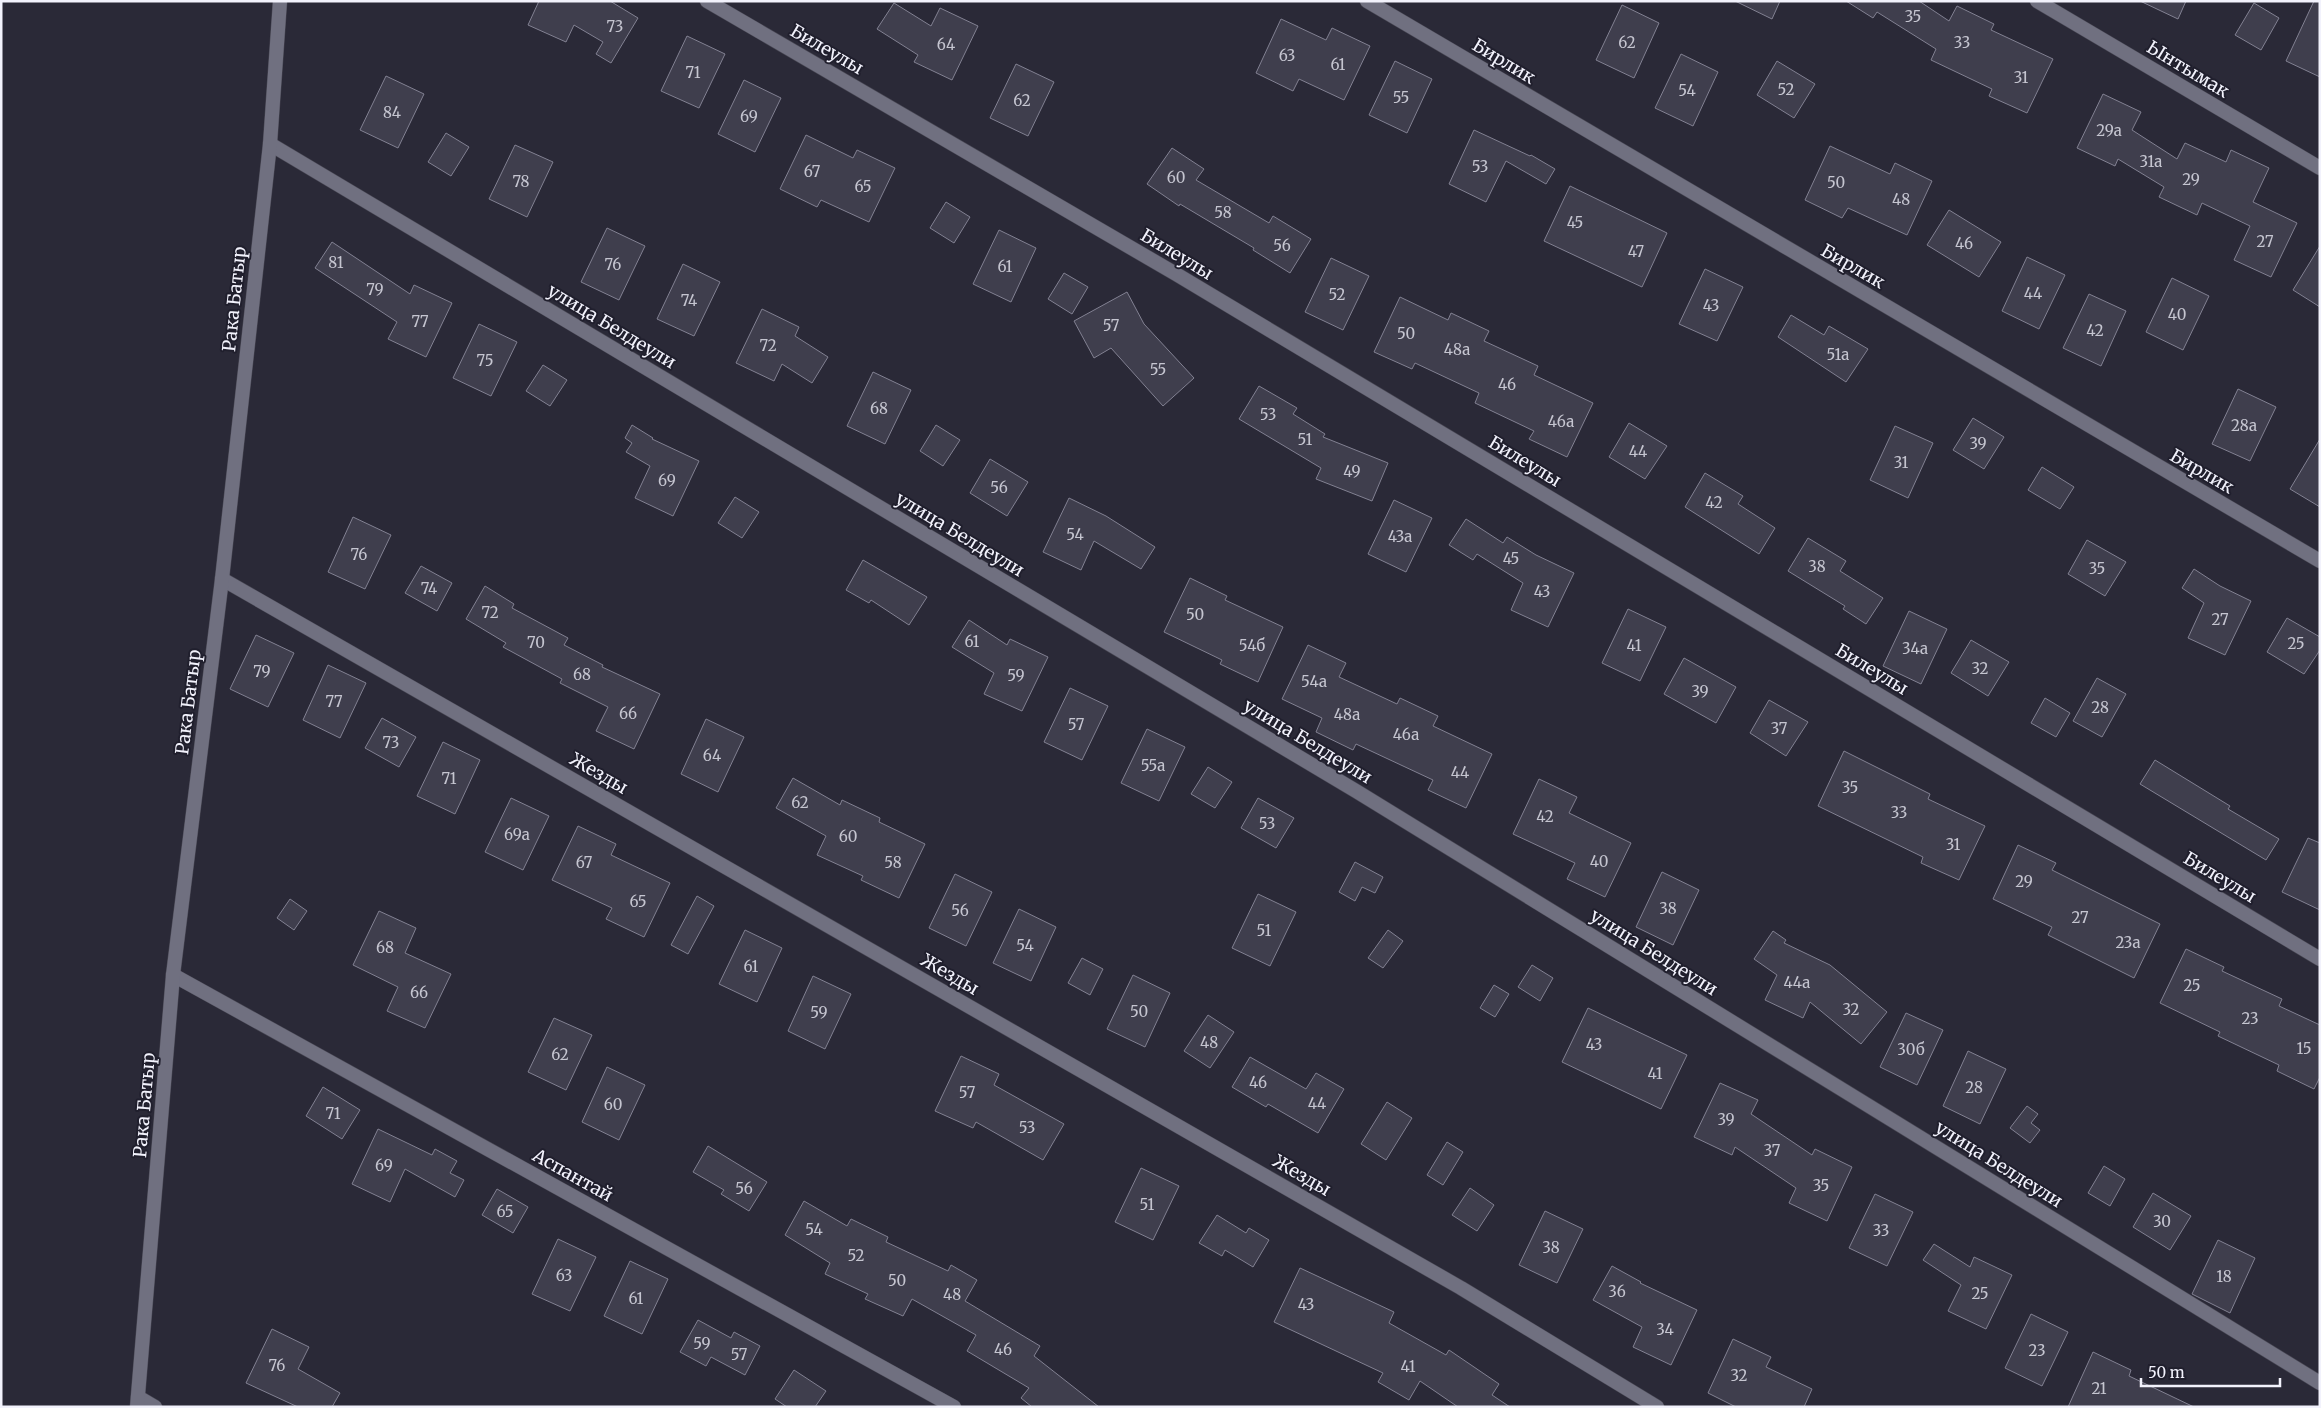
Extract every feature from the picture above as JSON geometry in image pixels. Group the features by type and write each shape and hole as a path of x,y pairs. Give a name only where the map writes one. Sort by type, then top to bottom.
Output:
{"street":[{"name":"Рака Батыр","path":"138,1402 173,975 222,579 270,144 280,1"},
{"name":"Билеулы","path":"707,1 1176,274 2320,959"},
{"name":"Бирлик","path":"1367,1 2320,561"},
{"name":"Ынтымак","path":"2037,1 2320,168"},
{"name":"улица Белдеули","path":"270,144 1356,791 2320,1383"},
{"name":"Жезды","path":"222,579 1452,1283 1657,1407"},
{"name":"Аспантай","path":"173,975 954,1407"},
{"path":"138,1402 155,1407"}],"building":[{"path":"539,1 610,1 638,18 611,63 596,54 603,42 574,25 566,42 528,25"},
{"path":"1735,1 1780,1 1772,19"},
{"path":"1846,1 1919,1 1949,21 1957,6 1994,24 1991,30 2053,59 2027,113 1989,96 1992,89 1931,60 1936,49 1877,12 1873,18"},
{"path":"2140,1 2186,1 2178,19"},
{"path":"2314,1 2320,1 2320,77 2286,61"},
{"path":"894,3 931,26 940,8 978,26 952,80 914,62 918,55 877,29"},
{"path":"2254,3 2279,18 2261,50 2235,35"},
{"path":"1622,5 1659,23 1634,78 1596,60"},
{"path":"1281,19 1326,40 1332,28 1370,46 1344,100 1299,79 1293,91 1256,73"},
{"path":"687,36 725,54 699,108 661,91"},
{"path":"1681,54 1718,72 1693,126 1655,108"},
{"path":"1395,61 1432,79 1407,133 1369,115"},
{"path":"1777,61 1815,84 1794,118 1757,95"},
{"path":"1016,64 1054,82 1028,136 990,118"},
{"path":"386,76 424,94 398,148 360,130"},
{"path":"744,80 781,98 755,152 718,134"},
{"path":"2103,94 2141,112 2132,130 2177,159 2185,143 2226,162 2231,150 2269,168 2253,202 2297,223 2271,277 2234,260 2250,226 2202,203 2197,215 2159,197 2164,187 2118,159 2115,166 2077,148"},
{"path":"1474,130 1531,155 1555,169 1546,184 1506,161 1486,202 1449,184"},
{"path":"446,133 469,147 451,176 428,162"},
{"path":"806,135 853,158 857,150 895,168 869,222 821,200 817,207 780,189"},
{"path":"515,145 553,162 527,217 489,199"},
{"path":"1830,146 1890,174 1895,163 1932,181 1907,235 1848,208 1842,218 1805,200"},
{"path":"1172,148 1204,169 1196,180 1269,223 1273,216 1311,239 1290,273 1253,250 1254,248 1180,204 1179,206 1147,184"},
{"path":"1570,186 1667,233 1642,287 1544,241"},
{"path":"946,202 970,217 954,243 930,228"},
{"path":"1949,210 2001,242 1979,277 1927,245"},
{"path":"607,228 645,246 619,300 581,282"},
{"path":"999,230 1036,248 1011,302 973,284"},
{"path":"332,242 410,294 414,285 452,303 426,357 388,339 397,322 315,268"},
{"path":"2320,246 2320,307 2293,290"},
{"path":"2027,257 2065,275 2039,329 2002,311"},
{"path":"1331,258 1369,276 1343,330 1305,312"},
{"path":"683,264 720,282 694,336 657,319"},
{"path":"1705,269 1743,287 1717,341 1679,324"},
{"path":"1064,273 1088,287 1072,314 1048,299"},
{"path":"2172,278 2209,296 2183,350 2146,332"},
{"path":"1127,292 1144,324 1194,378 1163,406 1111,348 1094,358 1074,321"},
{"path":"2089,294 2126,311 2101,366 2063,348"},
{"path":"1400,297 1448,320 1451,313 1489,331 1484,341 1538,366 1534,375 1593,403 1567,457 1529,439 1534,431 1475,403 1479,393 1415,363 1412,369 1374,352"},
{"path":"762,309 799,327 795,336 828,357 812,383 782,364 774,381 736,363"},
{"path":"1791,315 1824,335 1829,326 1868,349 1846,382 1778,337"},
{"path":"479,324 517,342 491,396 453,378"},
{"path":"543,365 567,380 550,406 526,391"},
{"path":"873,372 911,390 885,444 847,426"},
{"path":"1259,386 1297,408 1293,414 1325,434 1323,437 1388,463 1372,501 1316,479 1321,468 1239,419"},
{"path":"2238,389 2276,407 2250,461 2212,444"},
{"path":"1973,418 2004,437 1984,469 1953,450"},
{"path":"1629,423 1667,446 1645,479 1609,457"},
{"path":"632,425 652,439 699,461 673,516 635,498 650,466 626,452 632,443 625,438"},
{"path":"936,425 960,440 943,466 920,451"},
{"path":"1895,426 1933,443 1908,498 1870,480"},
{"path":"2320,439 2320,507 2290,489"},
{"path":"990,459 1028,482 1007,516 970,493"},
{"path":"2042,467 2074,487 2060,509 2028,490"},
{"path":"1705,473 1743,496 1738,504 1775,528 1759,554 1685,507"},
{"path":"735,497 759,512 742,538 718,523"},
{"path":"1069,498 1106,516 1155,547 1141,569 1094,541 1081,570 1043,552"},
{"path":"1394,500 1432,518 1406,572 1368,554"},
{"path":"353,517 391,535 365,589 328,572"},
{"path":"1466,519 1503,543 1507,537 1536,555 1574,573 1548,627 1511,610 1523,583 1477,554 1473,560 1449,545"},
{"path":"1808,538 1846,561 1840,571 1883,598 1866,624 1843,609 1845,606 1788,571"},
{"path":"2087,540 2126,562 2105,596 2068,574"},
{"path":"863,560 927,597 909,625 871,600 869,603 846,590"},
{"path":"421,566 452,583 437,611 405,593"},
{"path":"2194,569 2220,586 2251,601 2225,655 2188,638 2204,603 2182,588"},
{"path":"1190,578 1227,596 1225,600 1283,627 1258,682 1220,664 1222,660 1164,632"},
{"path":"485,586 514,604 512,608 568,638 564,645 603,665 602,667 660,694 634,749 596,731 608,707 560,683 562,679 503,647 506,643 466,619"},
{"path":"1628,609 1666,627 1640,681 1602,663"},
{"path":"1909,611 1947,629 1921,684 1883,666"},
{"path":"2287,618 2320,637 2320,650 2304,674 2267,652"},
{"path":"969,620 1007,645 1010,639 1048,657 1022,711 984,694 994,673 952,647"},
{"path":"256,635 294,653 268,707 230,689"},
{"path":"1971,640 2009,662 1988,696 1951,673"},
{"path":"1308,645 1346,663 1339,677 1397,704 1400,698 1438,716 1433,726 1492,754 1466,808 1428,790 1433,780 1356,744 1353,750 1316,732 1322,718 1282,699"},
{"path":"1684,658 1736,687 1716,723 1664,694"},
{"path":"328,665 366,683 340,738 303,720"},
{"path":"2097,678 2126,694 2102,737 2073,721"},
{"path":"1070,688 1108,706 1082,760 1044,742"},
{"path":"2045,698 2070,713 2056,737 2031,723"},
{"path":"1769,700 1808,722 1786,756 1750,733"},
{"path":"382,718 416,737 399,767 365,748"},
{"path":"706,719 744,737 718,792 681,774"},
{"path":"1147,729 1185,747 1159,801 1121,783"},
{"path":"443,742 480,760 455,814 417,796"},
{"path":"1844,751 1930,794 1928,799 1985,826 1959,880 1921,863 1923,857 1818,806"},
{"path":"2155,760 2230,806 2228,809 2279,839 2266,860 2140,784"},
{"path":"1208,767 1232,782 1215,808 1191,794"},
{"path":"793,778 840,805 842,800 880,818 879,822 925,844 899,898 861,880 863,876 817,855 826,836 776,808"},
{"path":"1539,779 1577,797 1569,813 1631,843 1605,897 1567,879 1575,863 1513,834"},
{"path":"511,798 549,816 523,870 485,852"},
{"path":"1258,798 1294,818 1276,848 1241,828"},
{"path":"578,826 616,844 611,855 670,883 644,937 606,919 612,908 552,880"},
{"path":"2308,838 2320,843 2320,910 2282,892"},
{"path":"2018,845 2056,863 2052,870 2160,924 2134,978 2048,935 2052,927 1993,899"},
{"path":"1355,862 1383,877 1375,893 1362,887 1355,901 1339,892"},
{"path":"1662,872 1699,890 1673,945 1636,927"},
{"path":"955,874 992,892 966,946 929,928"},
{"path":"1258,894 1296,912 1270,966 1232,948"},
{"path":"697,896 714,906 688,954 671,945"},
{"path":"290,899 307,911 294,930 277,918"},
{"path":"1019,909 1056,927 1031,981 993,963"},
{"path":"379,911 416,928 405,953 451,974 425,1028 387,1011 398,987 353,965"},
{"path":"745,930 782,948 757,1002 719,984"},
{"path":"1388,930 1403,941 1383,968 1368,958"},
{"path":"1773,931 1786,940 1784,943 1830,965 1887,1012 1861,1044 1810,1002 1803,1018 1765,1000 1777,975 1754,959"},
{"path":"2186,949 2224,967 2222,971 2282,999 2279,1006 2320,1025 2320,1077 2314,1089 2277,1071 2279,1065 2218,1036 2220,1032 2160,1003"},
{"path":"1082,958 1103,969 1090,995 1068,983"},
{"path":"1532,965 1553,978 1540,1001 1518,987"},
{"path":"1133,975 1170,993 1145,1047 1107,1029"},
{"path":"813,976 851,994 825,1049 788,1031"},
{"path":"1494,985 1509,994 1495,1017 1480,1008"},
{"path":"1588,1008 1687,1055 1661,1109 1562,1062"},
{"path":"1906,1013 1943,1030 1917,1085 1880,1067"},
{"path":"1208,1015 1234,1032 1210,1068 1184,1051"},
{"path":"554,1018 592,1035 566,1090 528,1072"},
{"path":"1968,1051 2006,1069 1980,1124 1943,1106"},
{"path":"961,1056 999,1074 994,1085 1064,1124 1043,1160 976,1122 973,1128 935,1111"},
{"path":"1250,1057 1306,1089 1316,1073 1344,1089 1318,1133 1268,1104 1266,1107 1232,1087"},
{"path":"607,1067 645,1085 619,1140 582,1122"},
{"path":"1720,1083 1758,1100 1751,1114 1812,1155 1815,1149 1852,1167 1827,1221 1789,1203 1796,1188 1735,1147 1732,1155 1694,1137"},
{"path":"323,1087 360,1110 342,1139 306,1116"},
{"path":"1387,1102 1412,1118 1386,1160 1361,1144"},
{"path":"2027,1106 2038,1114 2031,1123 2040,1130 2030,1143 2010,1128"},
{"path":"378,1129 432,1155 435,1149 457,1161 450,1173 464,1180 455,1197 405,1169 390,1202 352,1184"},
{"path":"1447,1142 1463,1152 1443,1185 1427,1175"},
{"path":"708,1146 767,1182 749,1211 721,1194 724,1190 693,1172"},
{"path":"2104,1166 2125,1179 2110,1206 2088,1193"},
{"path":"1141,1168 1179,1186 1153,1240 1115,1222"},
{"path":"1470,1188 1494,1205 1477,1231 1452,1215"},
{"path":"497,1189 528,1207 513,1233 482,1215"},
{"path":"2153,1193 2191,1216 2170,1250 2133,1227"},
{"path":"1875,1194 1913,1212 1887,1266 1849,1248"},
{"path":"804,1201 847,1226 851,1219 888,1237 886,1242 948,1271 951,1265 977,1280 965,1301 1040,1346 1034,1356 1099,1407 1032,1407 1021,1398 1029,1388 967,1351 976,1335 912,1299 903,1316 865,1299 868,1294 825,1274 830,1263 785,1235"},
{"path":"1545,1211 1583,1229 1557,1283 1519,1265"},
{"path":"1217,1215 1246,1233 1249,1228 1269,1240 1253,1267 1225,1250 1222,1256 1199,1243"},
{"path":"558,1239 596,1257 570,1311 532,1294"},
{"path":"2218,1240 2255,1258 2230,1313 2192,1294"},
{"path":"1934,1244 1970,1267 1974,1257 2012,1275 1986,1329 1948,1311 1961,1285 1923,1260"},
{"path":"630,1261 668,1279 642,1334 604,1316"},
{"path":"1612,1266 1640,1283 1697,1310 1671,1365 1633,1347 1642,1327 1593,1300"},
{"path":"1300,1268 1394,1312 1389,1323 1446,1355 1449,1350 1499,1384 1492,1395 1510,1407 1458,1407 1420,1381 1409,1400 1378,1382 1383,1373 1274,1322"},
{"path":"2031,1314 2068,1332 2042,1386 2005,1368"},
{"path":"698,1320 731,1338 734,1332 760,1346 745,1375 711,1357 706,1366 680,1352"},
{"path":"272,1329 309,1347 298,1369 340,1393 332,1407 298,1407 246,1383"},
{"path":"1733,1339 1771,1357 1766,1367 1812,1389 1804,1407 1736,1407 1708,1393"},
{"path":"2093,1352 2131,1370 2129,1376 2194,1407 2068,1407"},
{"path":"794,1370 826,1391 815,1407 787,1407 775,1399"}]}
